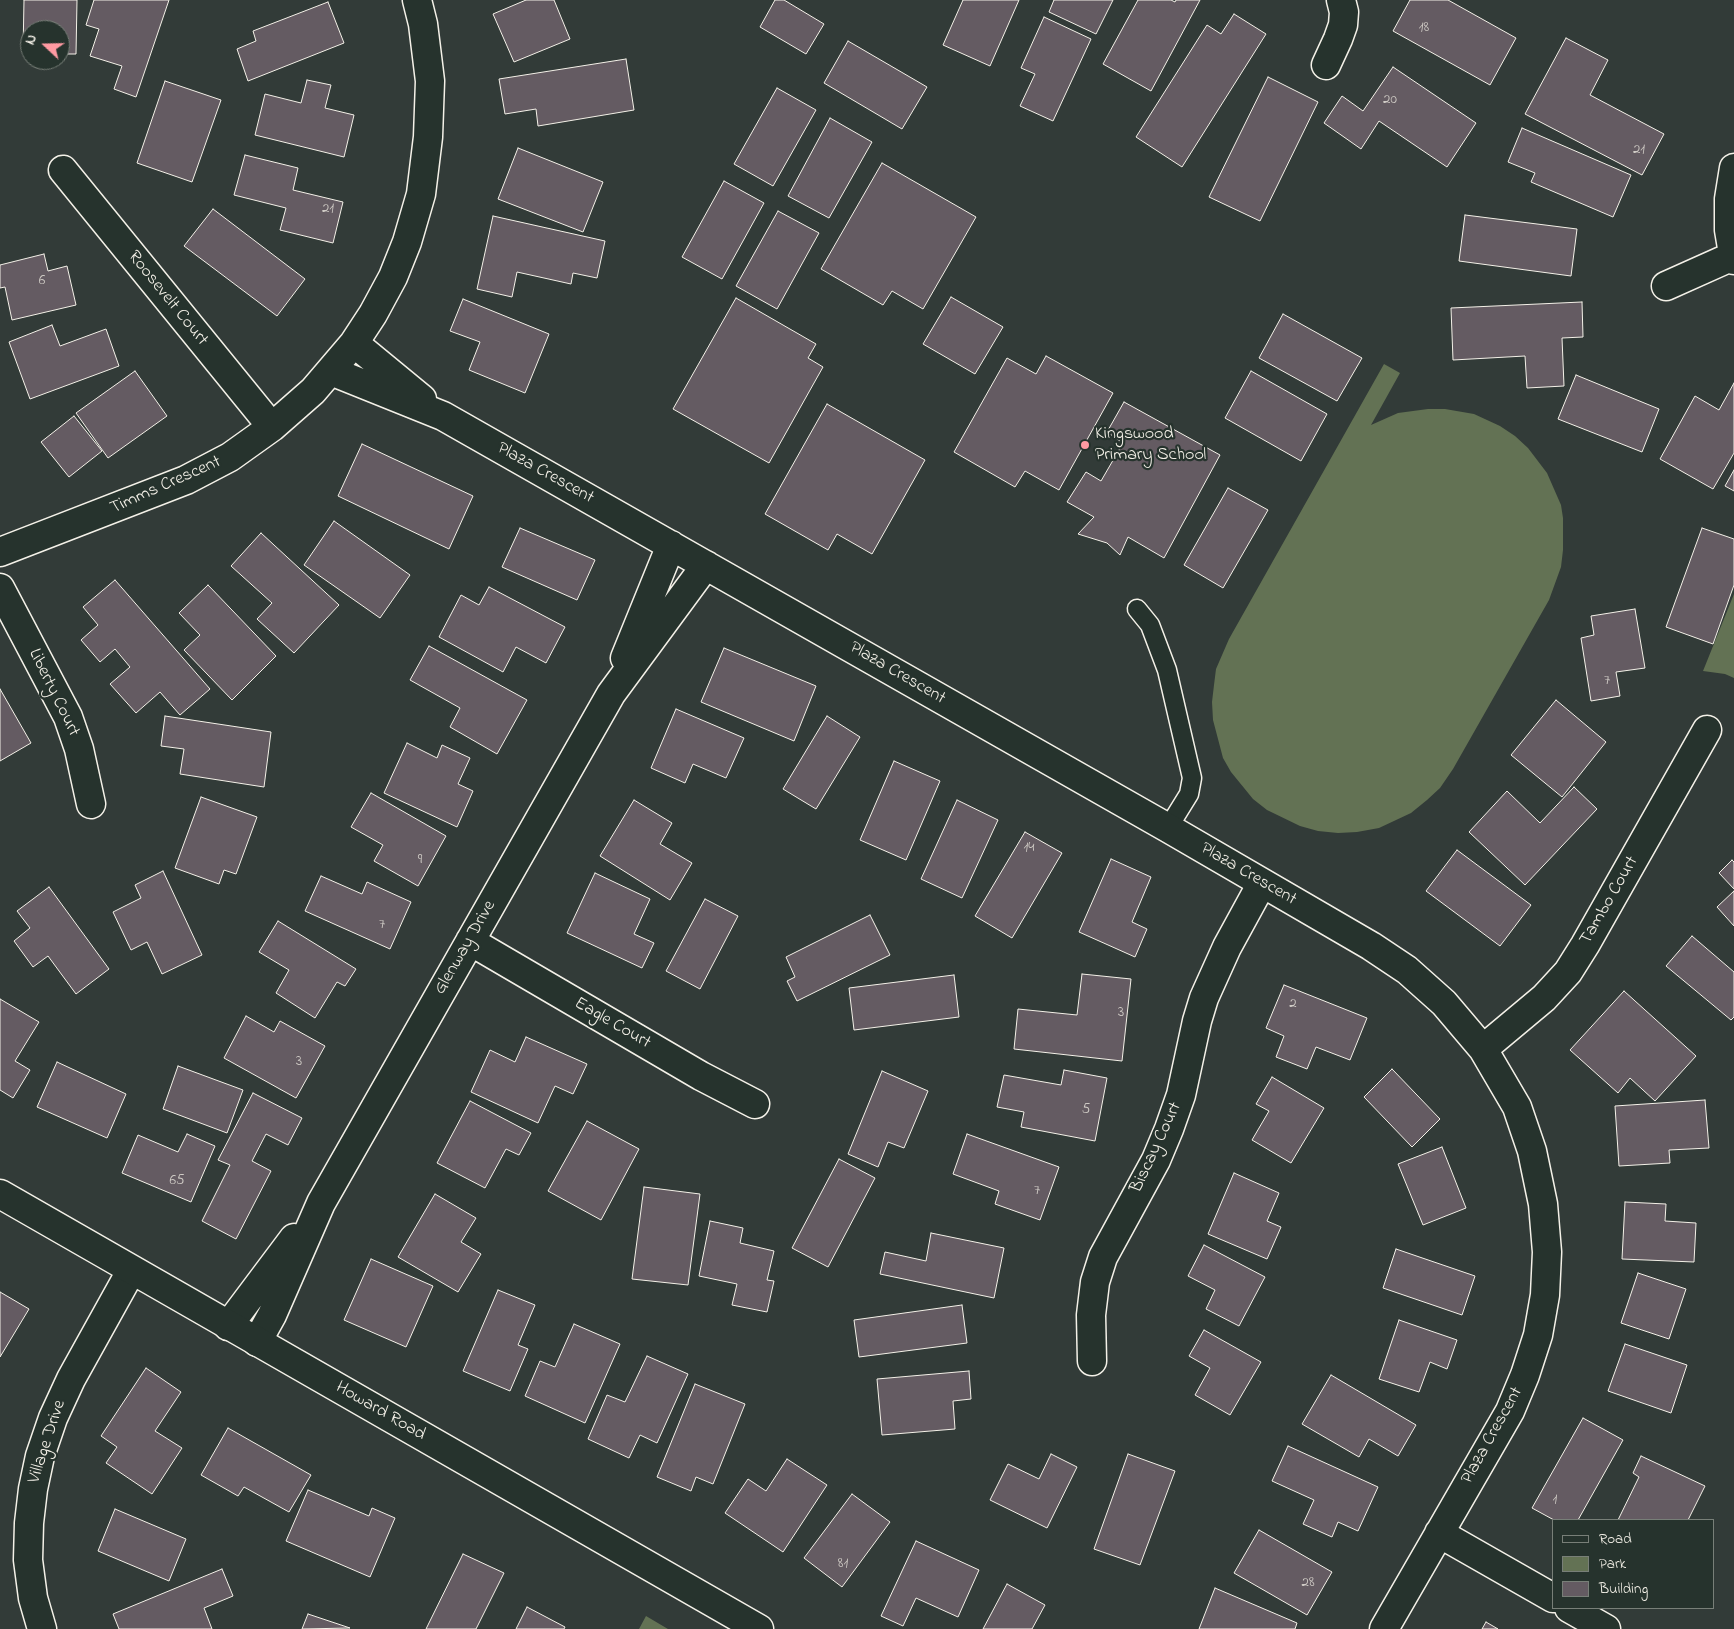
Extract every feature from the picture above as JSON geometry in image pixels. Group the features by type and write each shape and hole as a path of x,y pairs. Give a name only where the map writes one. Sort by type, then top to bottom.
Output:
{"street":[{"name":"Timms Crescent","path":"0,552 186,480 230,458 272,427 313,391 354,343 393,278 407,242 421,194 428,136 430,81 423,24 417,0"},
{"path":"1326,64 1343,25 1344,12 1341,0"},
{"path":"1666,286 1733,258 1729,230 1729,199 1734,168"},
{"name":"Roosevelt Court","path":"63,170 272,427"},
{"name":"Plaza Crescent","path":"354,343 443,416"},
{"name":"Plaza Crescent","path":"331,371 443,416 1168,828 1371,946 1406,970 1444,1003 1483,1049 1517,1107 1532,1151 1542,1204 1547,1252 1545,1295 1538,1335 1525,1376 1510,1411 1384,1629"},
{"name":"Glenway Drive","path":"610,694 671,545"},
{"name":"Glenway Drive","path":"228,1326 320,1202 610,694 706,565"},
{"name":"Liberty Court","path":"0,588 68,717 79,749 91,804"},
{"name":"Tambo Court","path":"1483,1049 1544,998 1568,972 1707,730"},
{"name":"Biscay Court","path":"1092,1361 1091,1315 1095,1282 1103,1257 1156,1160 1181,1095 1197,1020 1204,998 1227,947 1262,883"},
{"name":"Eagle Court","path":"470,941 701,1076 755,1104"},
{"name":"Howard Road","path":"0,1194 131,1271 759,1629"},
{"name":"Glenway Drive","path":"257,1342 272,1315 320,1202"},
{"name":"Village Drive","path":"42,1629 33,1598 28,1560 29,1523 33,1489 40,1456 53,1418 71,1379 131,1271"},
{"path":"1438,1533 1552,1597"},
{"path":"1571,1609 1606,1629"}],"lane":[{"path":"1137,609 1150,625 1168,670 1192,778 1189,794 1168,828"}],"green space":[{"path":"1384,364 1400,373 1371,425 1398,413 1445,409 1474,414 1500,426 1528,448 1547,473 1561,505 1563,550 1561,567 1549,600 1453,769 1440,788 1411,813 1379,828 1338,833 1318,831 1300,826 1267,810 1253,799 1231,772 1223,758 1213,720 1212,702 1216,669 1229,639"},
{"path":"1734,594 1734,678 1725,674 1703,671"},
{"path":"646,1616 668,1629 639,1629"}],"building":[{"path":"24,0 77,0 76,54 70,54 70,20 24,20"},
{"path":"94,0 169,0 136,97 114,89 122,66 90,56 99,29 86,25"},
{"path":"526,0 554,0 570,39 514,62 493,14"},
{"path":"775,0 784,0 824,24 806,54 760,27"},
{"path":"963,0 1019,0 990,66 943,45"},
{"path":"1054,0 1113,0 1096,34 1049,12"},
{"path":"1138,0 1171,0 1175,2 1176,0 1200,0 1151,91 1103,64"},
{"path":"1410,0 1448,0 1516,38 1490,85 1393,31"},
{"path":"328,2 344,43 248,81 237,49 256,41 253,31"},
{"path":"1234,14 1266,34 1182,167 1136,137 1207,25 1221,34"},
{"path":"1044,17 1091,39 1053,121 1020,106 1035,74 1021,68"},
{"path":"1566,38 1608,60 1590,95 1664,134 1642,175 1525,114"},
{"path":"848,41 927,87 902,129 824,83"},
{"path":"626,59 634,110 538,126 536,109 505,114 499,79"},
{"path":"1393,67 1476,123 1447,167 1379,121 1361,149 1324,123 1342,96 1363,111"},
{"path":"1268,77 1318,102 1260,221 1209,197"},
{"path":"307,80 331,85 325,108 354,115 344,157 255,135 265,94 301,103"},
{"path":"165,81 221,100 192,182 137,163"},
{"path":"777,88 816,110 773,186 734,164"},
{"path":"830,118 872,142 829,218 788,196"},
{"path":"1522,128 1631,175 1613,217 1531,182 1535,173 1508,162"},
{"path":"518,148 603,182 583,232 498,199"},
{"path":"245,155 298,168 293,190 343,202 333,243 280,230 286,208 234,195"},
{"path":"882,163 976,217 923,309 892,291 883,305 821,269"},
{"path":"724,181 764,203 722,279 682,257"},
{"path":"213,209 305,279 277,316 184,246"},
{"path":"778,211 819,233 777,309 736,286"},
{"path":"1465,215 1577,229 1571,276 1459,261"},
{"path":"493,216 605,241 597,278 573,273 571,284 517,272 512,297 477,289"},
{"path":"44,254 48,271 67,266 76,305 12,320 5,287 0,288 0,265"},
{"path":"951,297 1003,327 975,374 923,344"},
{"path":"736,298 816,344 808,358 823,367 769,463 673,409"},
{"path":"463,299 549,334 525,393 469,370 480,342 450,331"},
{"path":"1582,302 1583,337 1562,338 1564,386 1527,388 1525,356 1453,360 1451,308"},
{"path":"1283,314 1362,358 1337,401 1259,358"},
{"path":"52,325 60,346 106,329 119,366 30,399 9,342"},
{"path":"1046,356 1113,393 1059,490 1025,471 1015,487 954,452 1007,358 1036,374"},
{"path":"135,371 167,416 108,458 76,413"},
{"path":"1251,371 1327,414 1301,461 1225,418"},
{"path":"1576,375 1659,409 1642,452 1558,419"},
{"path":"1734,383 1734,453 1713,489 1660,459 1695,396 1719,410"},
{"path":"1124,402 1220,455 1164,558 1128,537 1120,555 1107,543 1078,534 1094,517 1067,502 1086,472 1101,481 1123,443 1107,432"},
{"path":"827,404 925,460 872,554 837,534 828,550 765,514"},
{"path":"74,416 102,451 69,477 41,442"},
{"path":"362,444 473,496 449,549 338,496"},
{"path":"1734,470 1734,491 1725,486"},
{"path":"1228,488 1268,510 1223,588 1184,565"},
{"path":"334,521 410,575 380,618 304,565"},
{"path":"520,528 595,560 577,600 502,567"},
{"path":"1702,528 1734,539 1734,585 1713,644 1666,627"},
{"path":"261,533 339,605 294,653 257,619 272,603 231,566"},
{"path":"115,580 210,689 180,715 160,692 136,713 110,684 130,667 115,649 100,662 81,640 98,625 83,607"},
{"path":"208,585 276,656 232,700 184,650 200,635 179,613"},
{"path":"489,587 565,627 546,663 516,647 503,672 439,637 461,595 479,605"},
{"path":"1635,609 1645,668 1616,672 1620,696 1591,701 1581,638 1594,635 1591,616"},
{"path":"429,646 527,700 497,754 450,727 460,708 410,680"},
{"path":"724,648 816,686 794,741 701,702"},
{"path":"0,689 31,743 0,761"},
{"path":"1556,700 1606,742 1562,797 1511,755"},
{"path":"676,709 744,738 726,778 693,764 685,783 651,768"},
{"path":"165,716 271,732 264,787 180,774 184,749 161,746"},
{"path":"827,716 860,737 816,809 783,789"},
{"path":"407,743 437,758 442,745 470,758 458,784 473,791 457,827 384,793"},
{"path":"894,761 940,781 906,860 860,840"},
{"path":"1574,787 1597,809 1525,885 1469,832 1507,791 1540,823"},
{"path":"371,793 446,836 418,886 374,861 383,845 351,827"},
{"path":"201,797 257,817 236,874 224,870 219,884 175,868"},
{"path":"634,800 672,823 660,844 692,863 670,900 600,856"},
{"path":"957,800 998,820 962,898 921,879"},
{"path":"1025,832 1062,853 1012,938 975,916"},
{"path":"1457,850 1531,905 1500,946 1426,891"},
{"path":"1111,859 1151,877 1132,922 1147,929 1135,957 1079,932"},
{"path":"1732,860 1734,862 1734,889 1719,873"},
{"path":"163,871 202,955 162,974 147,942 131,950 113,912 141,898 135,885"},
{"path":"595,873 650,899 634,934 654,943 642,968 567,933"},
{"path":"321,876 362,894 367,882 411,902 390,949 305,911"},
{"path":"49,887 109,969 76,994 48,956 33,967 14,941 30,928 17,911"},
{"path":"1734,891 1734,926 1717,907"},
{"path":"705,899 738,916 700,989 666,971"},
{"path":"870,915 890,955 797,1001 787,981 795,977 786,957"},
{"path":"278,921 356,969 345,986 337,982 315,1018 276,993 289,970 259,952"},
{"path":"1692,936 1734,972 1734,1017 1731,1020 1666,966"},
{"path":"1082,974 1131,979 1122,1061 1014,1049 1018,1009 1077,1015"},
{"path":"954,975 959,1017 854,1030 849,988"},
{"path":"1284,985 1367,1018 1350,1060 1316,1047 1307,1069 1276,1057 1284,1036 1266,1028"},
{"path":"1624,991 1696,1056 1655,1101 1630,1078 1618,1093 1570,1050"},
{"path":"0,999 39,1022 15,1061 30,1070 13,1098 0,1090"},
{"path":"246,1016 274,1032 280,1021 325,1046 296,1098 224,1058"},
{"path":"526,1037 587,1064 573,1094 555,1086 538,1123 471,1092 490,1050 515,1062"},
{"path":"57,1062 126,1094 107,1138 37,1107"},
{"path":"178,1066 243,1090 227,1133 163,1109"},
{"path":"1392,1069 1440,1119 1412,1147 1364,1097"},
{"path":"1064,1070 1107,1078 1095,1141 1021,1127 1024,1112 997,1107 1004,1075 1061,1085"},
{"path":"882,1071 928,1091 904,1148 888,1142 878,1167 848,1154"},
{"path":"1272,1077 1324,1108 1291,1163 1252,1140 1269,1111 1256,1104"},
{"path":"253,1093 302,1118 288,1145 266,1134 252,1161 271,1171 236,1239 202,1221 230,1165 218,1160"},
{"path":"1705,1100 1709,1148 1669,1150 1670,1163 1619,1166 1615,1106"},
{"path":"470,1101 531,1133 519,1155 506,1149 485,1188 437,1163"},
{"path":"587,1121 639,1149 601,1220 548,1191"},
{"path":"187,1134 215,1146 191,1202 122,1173 138,1135 178,1152"},
{"path":"967,1134 1059,1167 1040,1220 995,1204 999,1191 953,1174"},
{"path":"1442,1147 1466,1208 1423,1225 1398,1164"},
{"path":"839,1159 875,1178 828,1267 792,1248"},
{"path":"1234,1173 1279,1193 1267,1221 1281,1227 1267,1259 1208,1234"},
{"path":"644,1187 700,1194 688,1285 632,1279"},
{"path":"435,1194 476,1218 461,1242 481,1254 458,1292 398,1257"},
{"path":"1625,1202 1666,1204 1665,1221 1696,1223 1694,1262 1622,1259"},
{"path":"710,1221 743,1228 740,1243 774,1251 767,1280 774,1281 767,1312 732,1305 737,1284 699,1276"},
{"path":"931,1233 1004,1248 994,1298 880,1274 885,1252 926,1261"},
{"path":"1204,1245 1265,1277 1239,1326 1206,1309 1215,1290 1188,1276"},
{"path":"1396,1249 1475,1276 1462,1315 1383,1288"},
{"path":"371,1259 433,1286 406,1347 344,1320"},
{"path":"1638,1273 1686,1289 1669,1339 1621,1323"},
{"path":"498,1290 535,1305 518,1345 528,1349 510,1391 463,1371"},
{"path":"0,1292 29,1309 0,1357"},
{"path":"962,1305 967,1343 859,1357 854,1320"},
{"path":"1399,1320 1457,1340 1447,1369 1430,1362 1419,1392 1379,1379"},
{"path":"574,1324 620,1344 585,1423 525,1396 540,1361 555,1367"},
{"path":"1204,1330 1261,1362 1230,1415 1195,1395 1210,1368 1189,1356"},
{"path":"1625,1344 1687,1365 1671,1413 1608,1391"},
{"path":"647,1356 688,1374 657,1443 640,1435 629,1458 588,1439 607,1395 625,1402"},
{"path":"146,1368 181,1392 155,1431 182,1448 152,1494 106,1463 117,1447 101,1436"},
{"path":"969,1371 971,1399 953,1401 955,1429 882,1435 877,1379"},
{"path":"1331,1375 1416,1425 1398,1456 1369,1439 1359,1457 1302,1424"},
{"path":"695,1384 745,1404 713,1484 696,1477 691,1491 657,1477"},
{"path":"1583,1418 1623,1440 1579,1519 1552,1519 1532,1508"},
{"path":"228,1428 311,1475 289,1512 244,1487 238,1496 201,1475"},
{"path":"1288,1446 1378,1487 1358,1531 1338,1522 1332,1537 1303,1524 1314,1500 1272,1481"},
{"path":"1051,1454 1077,1467 1047,1528 990,1500 1008,1464 1039,1479"},
{"path":"1128,1454 1175,1471 1140,1565 1094,1549"},
{"path":"1641,1456 1705,1486 1688,1519 1618,1519 1639,1477 1633,1473"},
{"path":"787,1459 827,1485 783,1552 725,1513 748,1479 766,1491"},
{"path":"308,1490 369,1516 372,1508 395,1518 370,1577 286,1541"},
{"path":"852,1494 890,1522 842,1587 804,1558"},
{"path":"115,1509 186,1539 169,1581 98,1551"},
{"path":"1259,1530 1332,1572 1307,1615 1234,1573"},
{"path":"916,1541 979,1570 958,1617 916,1598 903,1626 881,1616"},
{"path":"463,1554 504,1573 476,1629 426,1629"},
{"path":"222,1569 233,1596 204,1608 212,1629 119,1629 113,1614"},
{"path":"1007,1584 1045,1605 1032,1629 983,1629"},
{"path":"1215,1588 1297,1623 1295,1629 1199,1629"},
{"path":"527,1607 565,1627 564,1629 516,1629"},
{"path":"308,1614 350,1628 302,1629"},
{"path":"1486,1622 1498,1629 1482,1629"}],"place":[{"name":"Kingswood Primary School","path":"1085,445"}]}
